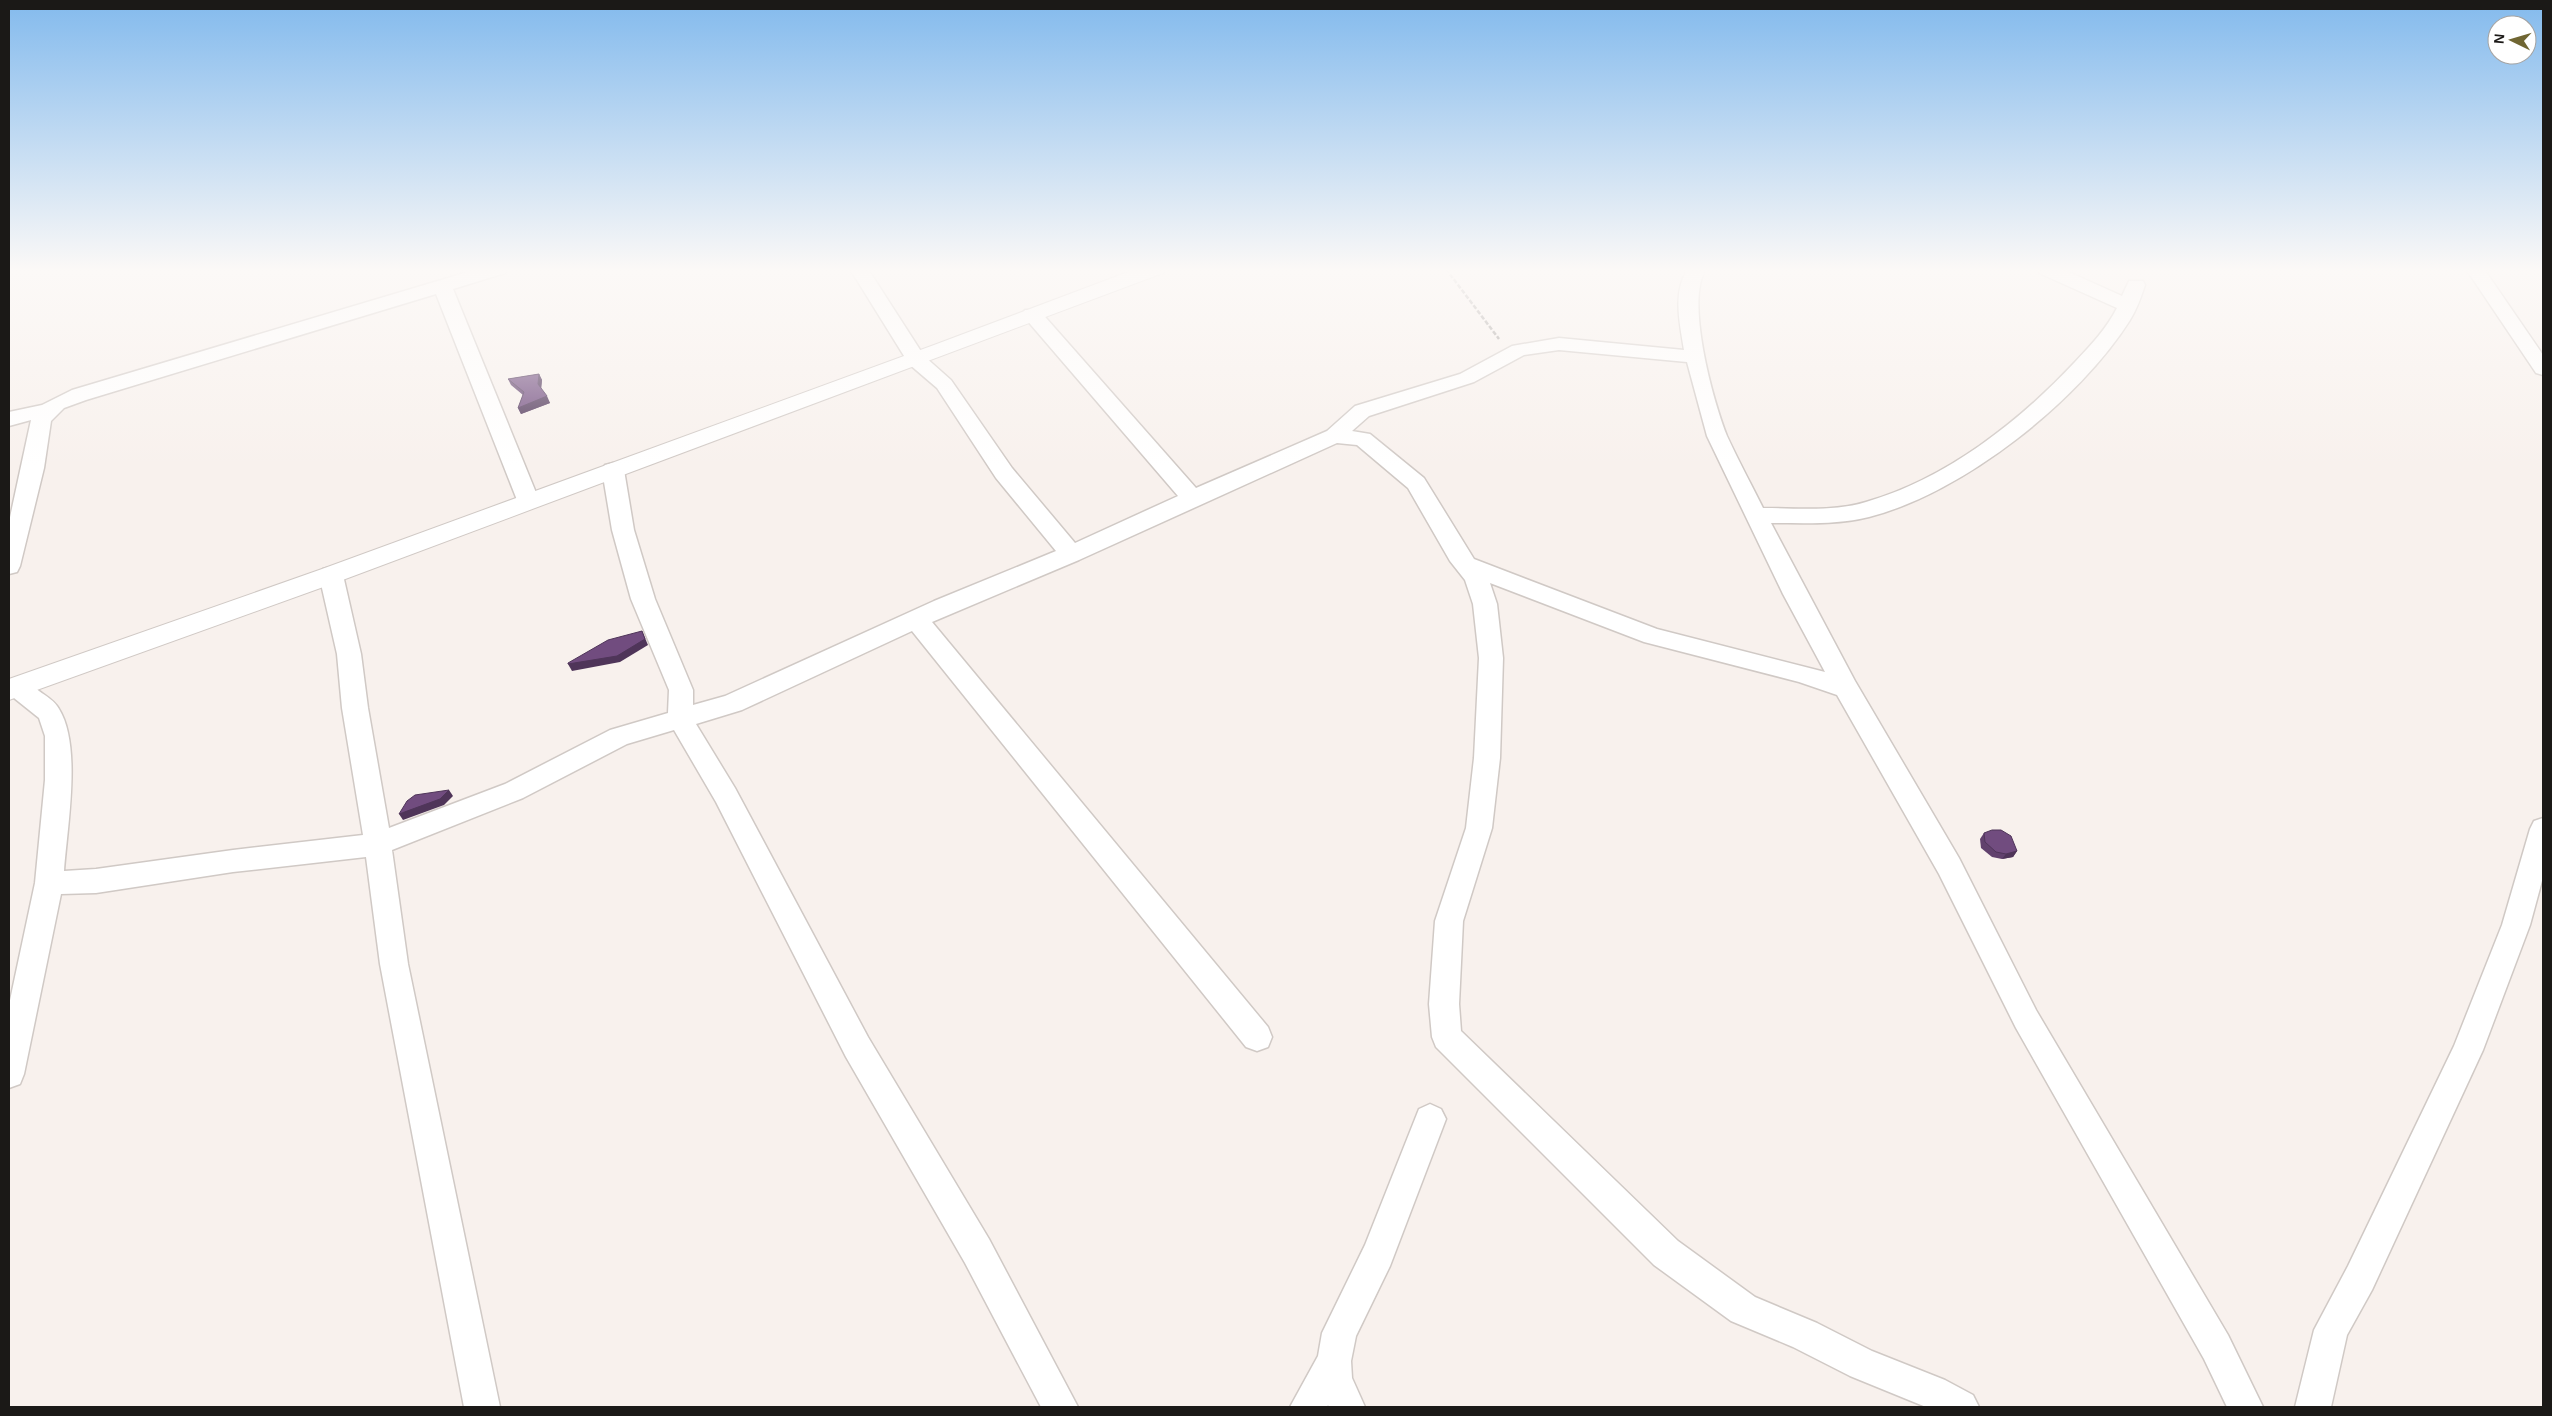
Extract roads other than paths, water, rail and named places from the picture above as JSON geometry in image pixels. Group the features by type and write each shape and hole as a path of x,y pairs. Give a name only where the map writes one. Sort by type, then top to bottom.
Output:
{"street":[{"path":"9,419 48,410 79,395 280,335"},
{"path":"463,335 528,500"},
{"path":"900,335 916,360 944,384 1004,473 1071,554"},
{"path":"13,689 331,575 528,500 916,360 979,335"},
{"path":"1049,335 1083,376 1158,456 1192,498"},
{"path":"1691,335 1709,417 1795,594 1846,688 1948,866 2026,1019 2216,1347 2245,1407"},
{"path":"1757,515 1822,515 1870,509 1910,494 1974,460 2018,428 2062,387 2107,335"},
{"path":"2520,335 2543,369"},
{"path":"49,883 96,882 233,861 378,844 514,791 619,737 733,703 916,620 1071,554 1192,498 1334,436 1362,411 1467,378 1519,350 1559,344 1696,357"},
{"path":"9,566 33,468 39,428 48,410"},
{"path":"1334,436 1363,439 1416,483 1466,565 1476,577 1485,604 1491,658 1487,758 1478,828 1450,921 1444,1004 1447,1037 1585,1176 1666,1253 1743,1310 1804,1335 1862,1364 1933,1392 1961,1407"},
{"path":"613,470 623,530 643,599 681,690 680,718 731,803 857,1047 977,1251 1060,1407"},
{"path":"1466,565 1652,636 1766,666 1801,673 1846,688"},
{"path":"331,575 349,654 355,708 378,844 394,964 482,1407"},
{"path":"916,620 1257,1037"},
{"path":"9,1074 49,883 58,780 58,736 49,713 13,689"},
{"path":"2313,1407 2331,1330 2360,1278 2468,1050 2516,925 2543,829"},
{"path":"1347,1407 1335,1379 1334,1361 1339,1333 1378,1254 1430,1120"},
{"path":"1308,1407 1334,1361"}]}
